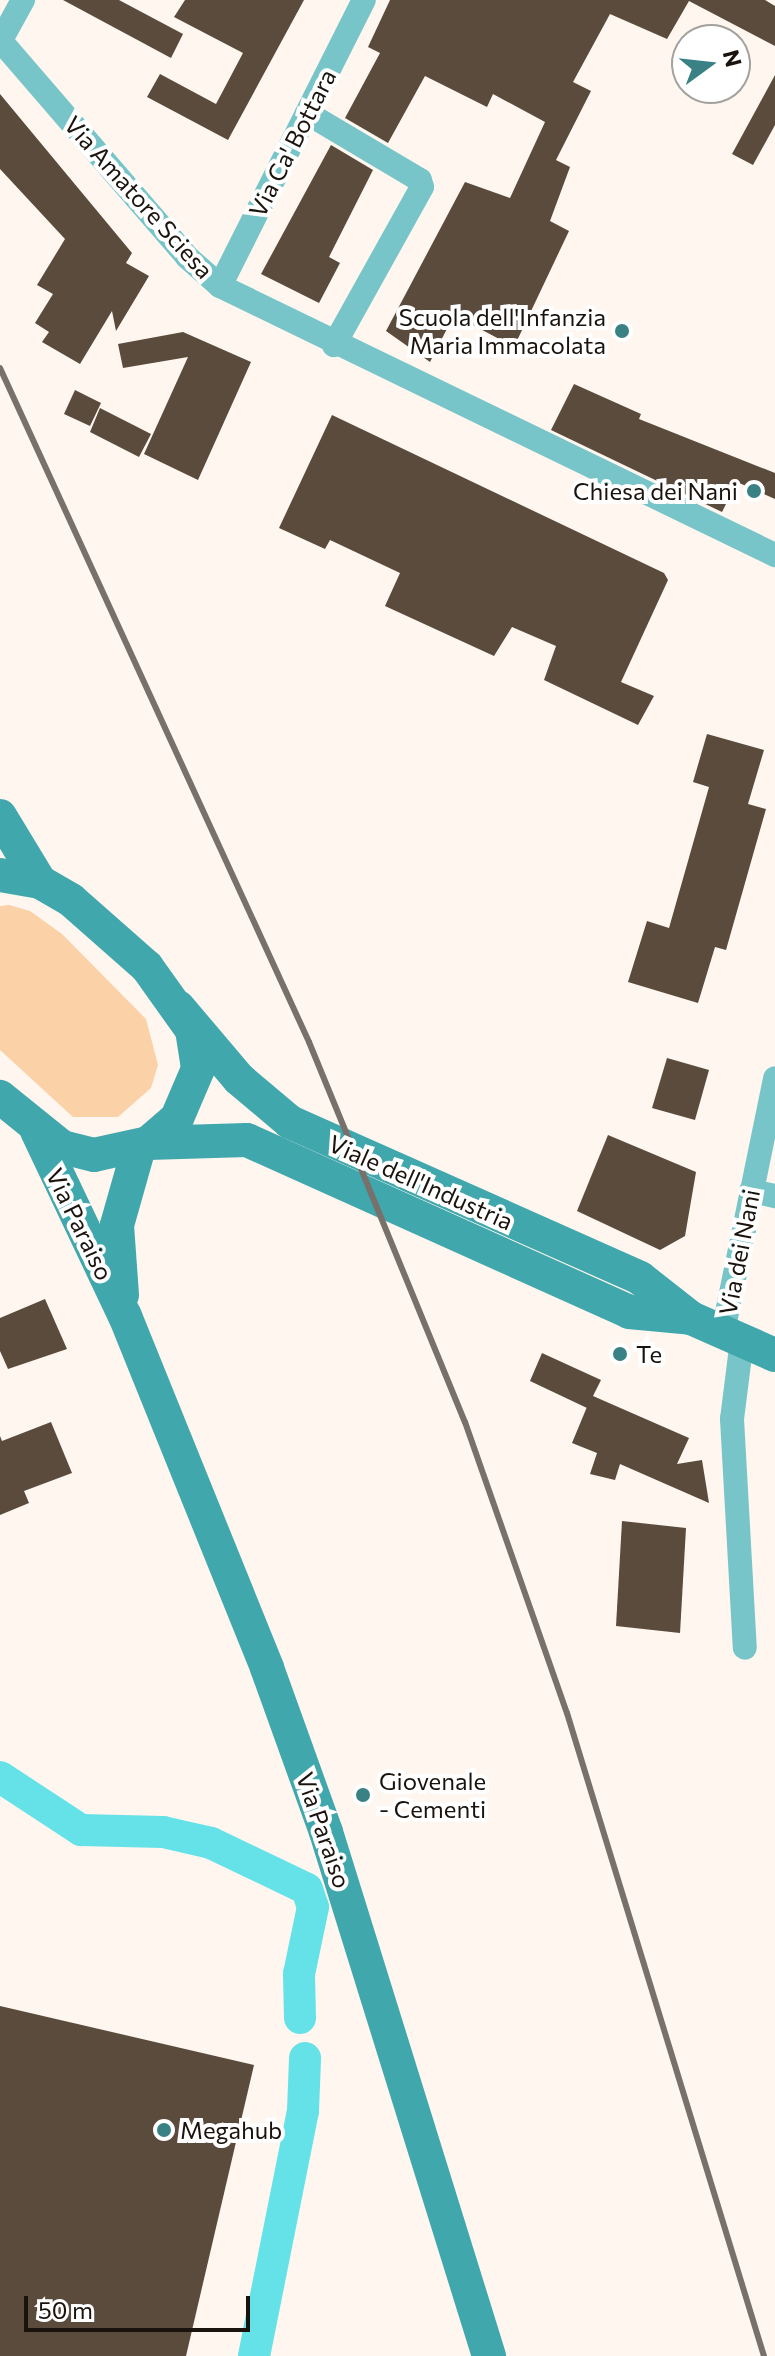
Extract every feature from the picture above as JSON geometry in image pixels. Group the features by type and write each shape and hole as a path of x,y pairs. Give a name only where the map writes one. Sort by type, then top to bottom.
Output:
{"main road":[{"path":"0,816 40,882"},
{"path":"0,875 40,882"},
{"name":"Viale dell'Industria","path":"40,882 114,937 239,1079 290,1122 640,1278 691,1318 775,1355"},
{"path":"144,1145 177,1118 194,1090 198,1053 178,1007"},
{"path":"0,1097 37,1131"},
{"name":"Viale dell'Industria","path":"37,1131 94,1155 144,1145 247,1140 629,1312 691,1318"},
{"name":"Via Paraiso","path":"37,1131 125,1316 267,1668 326,1832 489,2356"},
{"name":"Via Paraiso","path":"125,1316 117,1225 144,1145"}],"street":[{"path":"0,40 23,0"},
{"name":"Via Ca' Bottara","path":"220,286 364,0"},
{"name":"Via Amatore Sciesa","path":"0,40 187,257 220,286 334,345 775,555"},
{"path":"307,113 420,180 422,187 334,345"},
{"name":"Via dei Nani","path":"745,1648 732,1419 732,1336 751,1191 775,1078"},
{"path":"751,1191 775,1196"}],"shaded area":[{"path":"9,905 30,911 62,934 146,1019 158,1065 151,1088 118,1117 73,1117 0,1050 0,906"}],"building":[{"path":"63,0 119,0 183,34 171,58"},
{"path":"185,0 304,0 228,140 147,97 160,74 216,104 243,53 174,17"},
{"path":"390,0 765,0 775,6 775,46 751,33 751,24 733,24 689,1 676,24 671,24 667,39 610,14 573,82 591,91 556,160 570,167 550,221 569,231 514,347 454,315 430,362 386,331 465,182 510,198 545,122 493,94 487,107 425,76 388,143 345,118 380,53 368,47"},
{"path":"775,75 775,125 753,165 732,154"},
{"path":"0,94 132,253 126,263 149,276 116,331 112,311 80,364 42,342 49,332 35,323 53,294 37,285 65,239 0,169"},
{"path":"331,145 373,170 329,257 340,263 319,303 261,274"},
{"path":"183,332 251,362 198,480 144,454 188,357 123,368 118,344"},
{"path":"574,384 641,414 639,419 775,473 775,499 737,482 722,512 551,430"},
{"path":"75,390 101,403 90,426 64,414"},
{"path":"100,408 151,434 139,457 90,432"},
{"path":"332,415 664,573 668,580 621,682 654,696 638,725 544,680 556,646 512,627 494,656 385,606 400,573 330,540 325,549 279,528"},
{"path":"707,734 764,750 748,804 766,809 726,950 715,947 698,1003 628,982 647,921 669,928 709,787 693,782"},
{"path":"667,1058 709,1070 695,1120 652,1108"},
{"path":"608,1135 696,1172 685,1236 660,1250 577,1211"},
{"path":"45,1299 67,1349 8,1369 0,1351 0,1318"},
{"path":"542,1353 601,1380 593,1396 689,1438 677,1464 702,1460 709,1503 620,1464 615,1480 590,1474 597,1453 572,1443 587,1408 530,1381"},
{"path":"51,1422 72,1473 24,1491 29,1503 0,1515 0,1436 2,1441"},
{"path":"622,1521 686,1528 680,1633 616,1626"},
{"path":"0,2006 254,2065 186,2356 0,2356"}],"waterway":[{"path":"0,1777 81,1830 163,1832 211,1843 307,1889 313,1907 299,1974 300,2018"},
{"path":"254,2356 303,2111 305,2058"}],"railway":[{"path":"0,368 309,1042 465,1422 567,1713 764,2356"}],"place":[{"name":"Scuola dell'Infanzia Maria Immacolata","path":"622,331"},
{"name":"Chiesa dei Nani","path":"754,491"},
{"name":"Te","path":"620,1354"},
{"name":"Giovenale - Cementi","path":"363,1795"},
{"name":"Megahub","path":"164,2130"}]}
